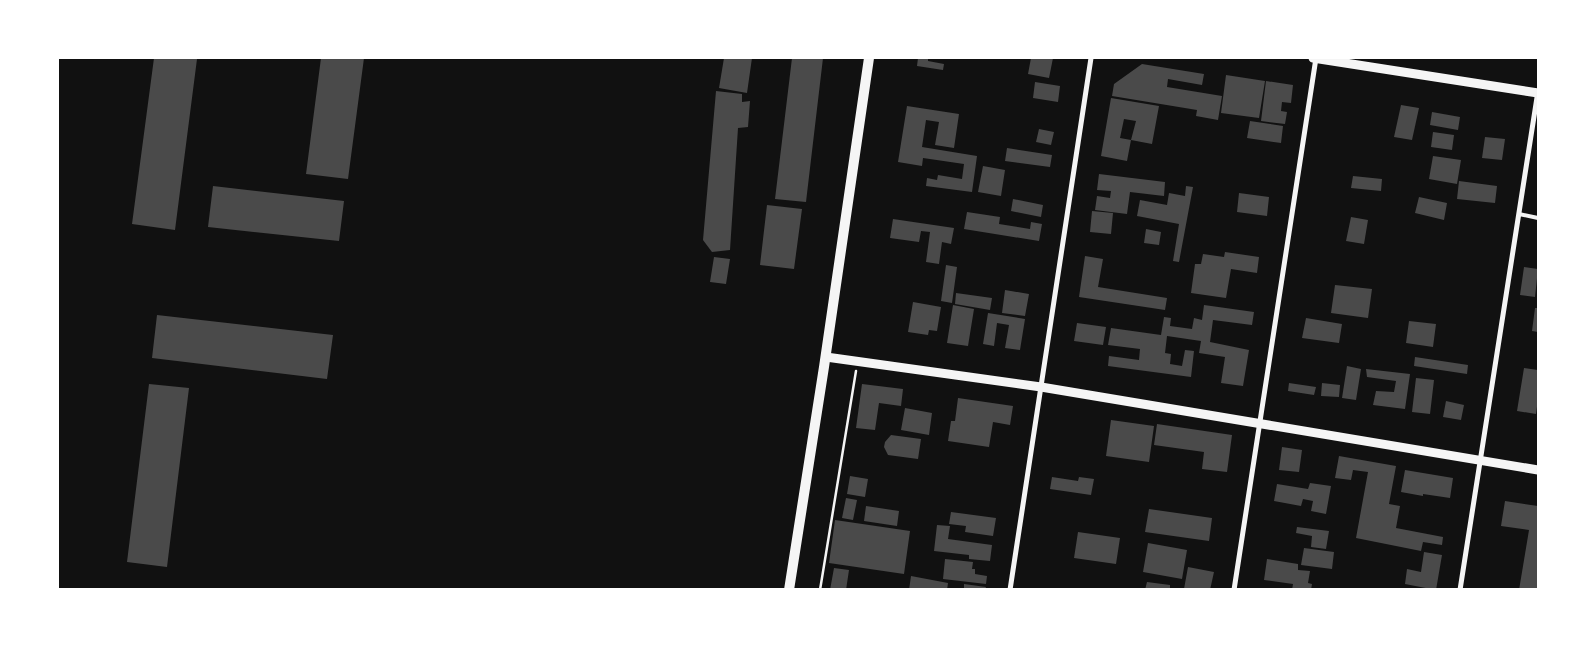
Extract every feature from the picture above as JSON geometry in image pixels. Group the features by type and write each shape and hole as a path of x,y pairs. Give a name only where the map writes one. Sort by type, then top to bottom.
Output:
{"main road":[{"path":"789,590 826,357 869,58"}],"street":[{"path":"1010,590 1091,58"},
{"path":"1234,590 1261,423 1315,58 1538,92 1460,590"},
{"path":"826,357 1041,388 1538,470"}],"lane":[{"path":"1519,214 1538,218"}],"path":[{"path":"820,590 857,362"}],"building":[{"path":"154,58 197,59 175,230 132,224"},
{"path":"321,58 364,58 348,179 306,174"},
{"path":"724,58 752,58 747,93 719,88"},
{"path":"792,58 823,58 806,202 775,199"},
{"path":"918,58 928,58 928,61 944,64 943,70 917,66"},
{"path":"1031,58 1053,58 1049,78 1028,74"},
{"path":"1142,64 1204,74 1202,85 1168,79 1167,87 1222,96 1218,120 1196,116 1197,110 1112,96 1114,84"},
{"path":"1226,75 1265,81 1259,118 1221,113"},
{"path":"1266,81 1293,85 1291,103 1282,102 1281,111 1287,112 1285,124 1261,121"},
{"path":"1035,82 1060,86 1058,102 1033,98"},
{"path":"716,91 742,94 742,102 750,101 748,127 738,128 730,250 712,252 703,240"},
{"path":"1111,98 1159,106 1152,144 1131,140 1127,161 1101,156","holes":["1124,119 1136,121 1131,140 1120,138"]},
{"path":"1401,105 1419,108 1412,140 1394,137"},
{"path":"907,106 959,114 954,148 935,145 939,122 926,120 922,147 977,156 972,192 926,186 927,178 937,180 938,175 962,179 964,164 923,158 922,166 898,162"},
{"path":"1432,112 1460,117 1458,130 1430,125"},
{"path":"1250,121 1283,126 1281,143 1247,138"},
{"path":"1039,129 1054,132 1051,145 1036,142"},
{"path":"1433,132 1454,135 1452,150 1431,147"},
{"path":"1485,137 1505,139 1502,160 1482,158"},
{"path":"1007,148 1052,155 1050,167 1005,161"},
{"path":"1433,156 1461,160 1457,184 1429,179"},
{"path":"983,166 1005,170 1001,196 978,192"},
{"path":"1099,174 1165,182 1164,196 1130,192 1127,214 1095,210 1097,196 1110,198 1111,191 1097,190"},
{"path":"1353,176 1382,179 1381,191 1351,188"},
{"path":"1459,181 1497,186 1495,203 1457,199"},
{"path":"213,186 344,201 339,241 208,227"},
{"path":"1186,186 1193,187 1179,262 1173,261 1179,224 1137,216 1140,200 1167,205 1169,193 1185,196"},
{"path":"1239,193 1269,197 1267,216 1237,212"},
{"path":"1419,197 1447,203 1444,220 1415,213"},
{"path":"1013,199 1043,205 1041,217 1011,211"},
{"path":"767,205 802,209 794,269 760,265"},
{"path":"1092,211 1113,213 1111,234 1090,232"},
{"path":"967,212 1000,217 999,224 1030,229 1031,222 1042,224 1039,241 964,229"},
{"path":"1351,217 1368,220 1364,244 1346,241"},
{"path":"893,219 954,228 951,244 942,242 939,264 926,262 930,232 921,231 919,242 890,238"},
{"path":"1146,229 1161,232 1159,245 1144,243"},
{"path":"1225,252 1259,257 1257,273 1231,269 1226,298 1191,293 1195,264 1201,264 1203,254 1224,257"},
{"path":"1085,256 1103,259 1098,287 1167,298 1165,310 1079,297"},
{"path":"714,257 730,259 726,284 710,282"},
{"path":"946,265 957,267 952,303 941,301"},
{"path":"1524,267 1538,269 1535,297 1520,295"},
{"path":"1335,285 1372,289 1368,318 1331,313"},
{"path":"1005,290 1029,294 1025,316 1002,313"},
{"path":"956,293 992,298 990,310 955,304"},
{"path":"913,302 941,307 937,331 929,330 928,335 908,332"},
{"path":"953,305 974,309 968,346 947,343"},
{"path":"1204,305 1254,312 1252,325 1213,320 1210,342 1249,350 1243,386 1221,383 1225,357 1199,353 1201,341 1167,336 1165,353 1171,354 1170,364 1182,366 1185,350 1194,351 1191,377 1108,366 1109,356 1139,360 1140,349 1108,345 1111,328 1161,335 1164,317 1171,318 1170,326 1192,329 1194,318 1202,320"},
{"path":"1535,308 1538,308 1538,332 1532,331"},
{"path":"988,313 1025,319 1020,350 1005,348 1009,325 997,323 994,346 983,344"},
{"path":"157,315 333,335 327,379 152,358"},
{"path":"1306,318 1342,324 1339,343 1302,338"},
{"path":"1409,321 1436,324 1433,347 1406,343"},
{"path":"1077,323 1106,327 1103,345 1074,341"},
{"path":"1415,357 1468,365 1467,374 1414,366"},
{"path":"1347,366 1361,369 1356,400 1342,398"},
{"path":"1524,368 1538,370 1536,414 1517,411"},
{"path":"1366,369 1410,374 1405,409 1373,405 1376,391 1394,392 1396,381 1367,377"},
{"path":"1416,378 1434,380 1430,414 1412,412"},
{"path":"1289,383 1316,387 1314,395 1288,391"},
{"path":"1322,383 1340,385 1339,397 1321,396"},
{"path":"149,384 189,388 167,567 127,562"},
{"path":"862,384 903,389 901,406 879,403 875,430 856,428"},
{"path":"958,398 1013,406 1010,425 993,422 989,447 948,441 951,421 955,421"},
{"path":"1446,401 1464,405 1461,420 1443,417"},
{"path":"905,408 932,413 929,435 901,430"},
{"path":"1111,420 1154,426 1149,462 1106,456"},
{"path":"1157,424 1232,435 1227,472 1202,469 1204,452 1154,445"},
{"path":"891,435 921,439 918,459 888,455 884,447 885,442"},
{"path":"1282,447 1302,450 1299,472 1279,470"},
{"path":"1339,456 1396,466 1389,504 1400,506 1396,528 1443,537 1442,545 1423,542 1421,551 1356,538 1368,472 1353,470 1351,480 1335,478"},
{"path":"1405,470 1453,478 1450,498 1401,492"},
{"path":"850,476 868,479 865,497 847,494"},
{"path":"1052,477 1078,481 1079,477 1094,479 1091,495 1050,489"},
{"path":"1310,483 1331,486 1326,514 1311,511 1313,501 1303,499 1301,506 1274,501 1277,484 1308,489"},
{"path":"846,498 857,500 853,520 842,518"},
{"path":"1505,501 1538,506 1538,590 1519,590 1529,530 1501,526"},
{"path":"866,506 899,511 897,526 864,521"},
{"path":"1149,509 1212,518 1209,541 1145,532"},
{"path":"951,512 996,518 993,536 965,532 966,526 949,524"},
{"path":"835,520 910,531 904,574 829,563"},
{"path":"937,525 950,526 948,539 992,545 990,561 969,559 969,555 934,551"},
{"path":"1297,527 1329,531 1326,549 1311,547 1312,536 1296,533"},
{"path":"1078,532 1120,538 1116,564 1074,558"},
{"path":"1148,543 1187,550 1182,579 1143,572"},
{"path":"1304,548 1334,552 1332,569 1301,565"},
{"path":"1424,552 1442,555 1436,590 1405,584 1407,569 1421,572"},
{"path":"945,559 973,562 972,569 975,569 975,574 987,576 986,584 943,579"},
{"path":"1267,559 1298,564 1298,570 1310,571 1308,583 1312,584 1311,590 1292,590 1293,584 1264,580"},
{"path":"1188,567 1214,572 1210,590 1184,589"},
{"path":"834,568 849,570 846,590 830,590"},
{"path":"911,576 948,583 947,590 909,590"},
{"path":"1147,582 1170,585 1170,590 1145,590"},
{"path":"964,584 986,587 985,590 964,590"}]}
